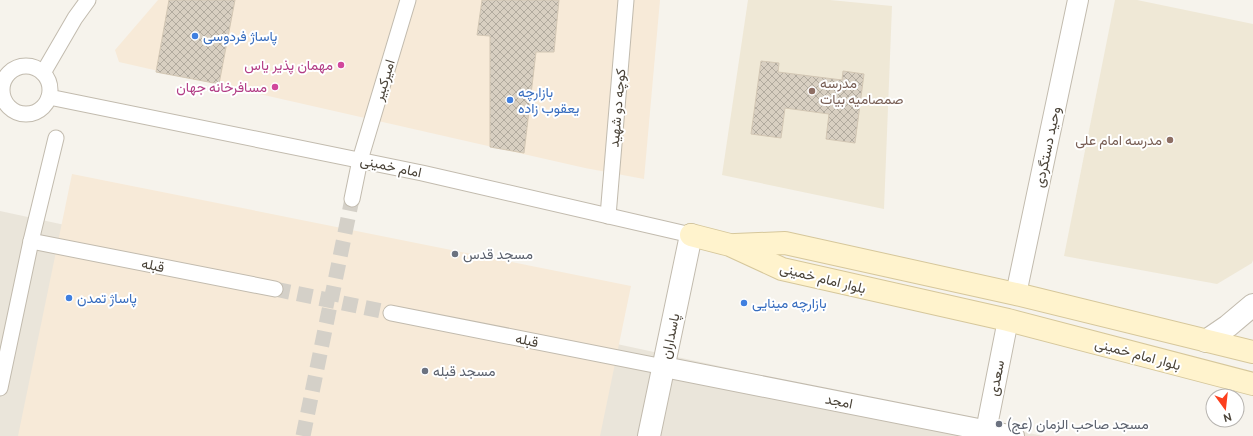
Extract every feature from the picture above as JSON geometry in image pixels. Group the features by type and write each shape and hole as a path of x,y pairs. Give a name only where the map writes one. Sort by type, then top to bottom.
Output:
{"main road":[{"name":"امام خمینی","path":"691,235 730,245"},
{"name":"بلوار امام خمینی","path":"730,245 785,243 1016,294 1253,352"},
{"name":"بلوار امام خمینی","path":"730,245 782,269 1008,320 1253,384"}],"street":[{"path":"44,73 75,18 88,0"},
{"name":"امیرکبیر","path":"352,199 360,160 408,0"},
{"name":"کوچه دو شهید","path":"608,216 626,0"},
{"name":"وحید دستگردی","path":"1016,294 1078,0"},
{"path":"7,67 33,67 44,73 50,84 49,97 43,108 31,114 18,114 2,101 2,83 5,78 7,67"},
{"name":"امام خمینی","path":"49,97 360,160 691,235"},
{"path":"0,388 31,241 56,138"},
{"name":"پاسداران","path":"650,436 691,235"},
{"name":"قبله","path":"31,241 275,289"},
{"path":"1206,341 1228,326 1253,305"},
{"name":"قبله","path":"391,313 664,367"},
{"name":"سعدی","path":"986,433 1008,320"},
{"name":"امجد","path":"664,367 986,433 1014,436"}],"shaded area":[{"path":"158,0 660,0 644,179 585,168 119,62 115,50"},
{"name":"مدرسه صمصامیه بیات","path":"748,0 830,0 892,6 884,209 722,175"},
{"name":"مدرسه امام علی","path":"1115,0 1137,0 1253,24 1253,260 1252,263 1217,284 1064,256"},
{"path":"72,174 631,286 600,436 18,436"},
{"path":"0,211 1043,436 0,436"}],"building":[{"name":"پاساژ فردوسی","path":"169,0 235,0 219,84 156,72"},
{"name":"بازارچه یعقوب زاده","path":"482,0 559,0 554,52 536,52 524,153 490,147 490,36 477,35"},
{"path":"761,61 779,63 778,72 842,80 843,71 864,74 855,143 826,139 829,114 785,108 781,138 751,134"}],"tunnel":[{"path":"303,436 352,199"},
{"path":"275,289 391,313"}],"place":[{"name":"پاساژ فردوسی","path":"195,36"},
{"name":"مهمان پذیر یاس","path":"341,65"},
{"name":"مسافرخانه جهان","path":"275,87"},
{"name":"مدرسه صمصامیه بیات","path":"812,91"},
{"name":"بازارچه یعقوب زاده","path":"510,100"},
{"name":"مدرسه امام علی","path":"1170,140"},
{"name":"مسجد قدس","path":"455,254"},
{"name":"پاساژ تمدن","path":"69,298"},
{"name":"بازارچه مینایی","path":"744,303"},
{"name":"مسجد قبله","path":"425,371"},
{"name":"مسجد صاحب الزمان (عج)","path":"999,424"}]}
